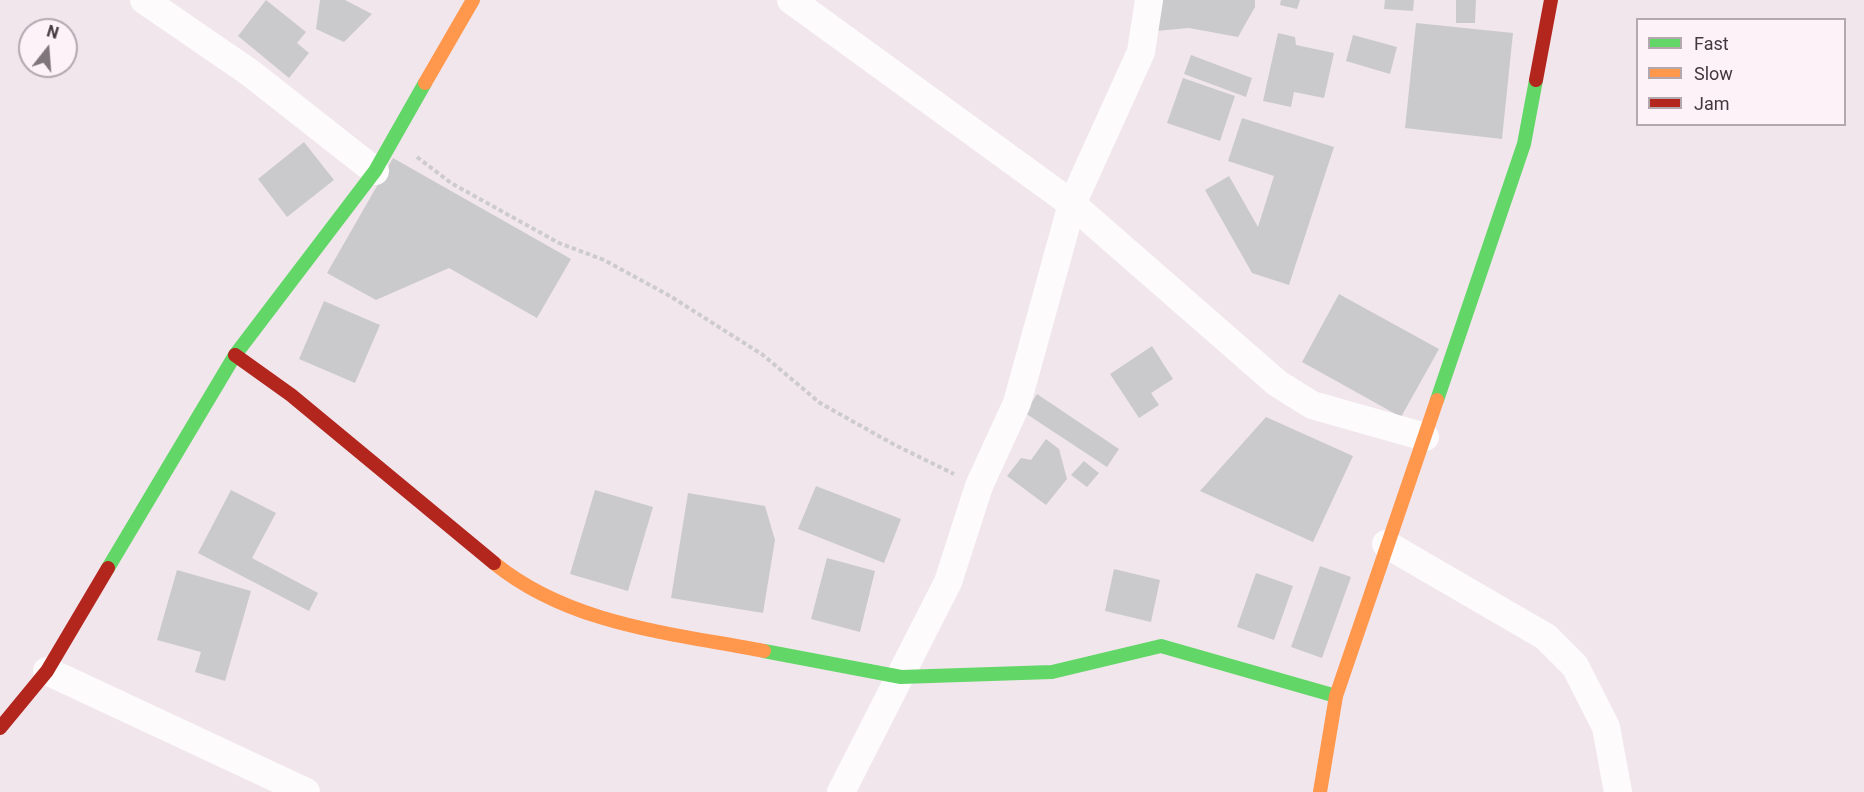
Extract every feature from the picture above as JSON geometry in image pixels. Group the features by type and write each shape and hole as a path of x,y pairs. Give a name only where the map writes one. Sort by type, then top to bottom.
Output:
{"street":[{"path":"144,0 249,72 375,171"},
{"path":"0,728 47,671 235,356 375,171 474,0"},
{"path":"791,0 1072,204 1277,383 1312,405 1425,437"},
{"path":"841,792 948,582 980,486 1017,403 1072,204 1141,52 1149,0"},
{"path":"1320,792 1336,696 1524,144 1551,0"},
{"path":"235,356 291,395 510,576 554,601 607,621 901,676 1052,672 1161,646 1336,696"},
{"path":"1386,544 1546,637 1575,666 1606,727 1617,792"},
{"path":"47,671 306,792"}],"path":[{"path":"393,138 451,183 559,243 604,260 670,296 763,355 820,403 893,444 980,486"}],"building":[{"path":"266,0 306,32 297,43 309,53 289,78 238,36"},
{"path":"320,0 345,0 372,14 344,42 316,29"},
{"path":"1162,0 1255,0 1255,7 1238,37 1189,28 1156,31"},
{"path":"1281,0 1300,0 1297,9 1280,5"},
{"path":"1385,0 1414,0 1413,11 1384,9"},
{"path":"1456,0 1476,0 1475,23 1456,23"},
{"path":"1416,23 1513,33 1502,139 1405,128"},
{"path":"1278,33 1295,37 1296,45 1334,53 1324,98 1294,92 1291,107 1263,101"},
{"path":"1353,35 1397,47 1390,74 1346,61"},
{"path":"1191,55 1252,78 1246,97 1184,74"},
{"path":"1183,78 1235,96 1220,141 1167,123"},
{"path":"1242,118 1334,147 1289,285 1252,273 1205,190 1229,176 1258,227 1274,176 1228,161"},
{"path":"304,142 334,180 287,217 258,179"},
{"path":"393,158 571,259 537,318 449,268 376,300 327,273"},
{"path":"1339,294 1439,349 1401,417 1302,362"},
{"path":"324,301 380,325 355,383 299,359"},
{"path":"1152,346 1173,379 1151,393 1159,405 1139,418 1110,374"},
{"path":"1037,394 1119,449 1107,467 1025,413"},
{"path":"1266,417 1353,456 1313,542 1200,491"},
{"path":"1046,439 1059,449 1067,479 1046,505 1007,476 1021,458 1031,460"},
{"path":"1084,461 1099,473 1087,487 1071,475"},
{"path":"816,486 901,519 884,563 798,529"},
{"path":"231,490 276,513 252,558 318,593 309,611 198,553"},
{"path":"595,490 653,507 628,591 570,574"},
{"path":"688,493 765,506 775,540 763,613 671,598"},
{"path":"827,558 875,571 860,632 811,619"},
{"path":"1320,566 1351,577 1322,658 1291,647"},
{"path":"1114,569 1160,580 1151,622 1105,611"},
{"path":"177,570 251,591 225,681 195,672 201,652 157,640"},
{"path":"1256,573 1293,586 1274,640 1237,627"}],"traffic: fast":[{"path":"1437,400 1524,144 1536,80"},
{"path":"108,568 235,355 375,171 425,83"},
{"path":"764,651 901,677 1052,672 1161,646 1336,696"}],"traffic: slow":[{"path":"425,83 473,0"},
{"path":"1320,792 1336,696 1437,400"},
{"path":"494,563 524,584 588,613 658,632 764,651"}],"traffic: jam":[{"path":"1536,80 1551,0"},
{"path":"235,355 291,395 494,563"},
{"path":"0,728 47,671 108,568"}]}
